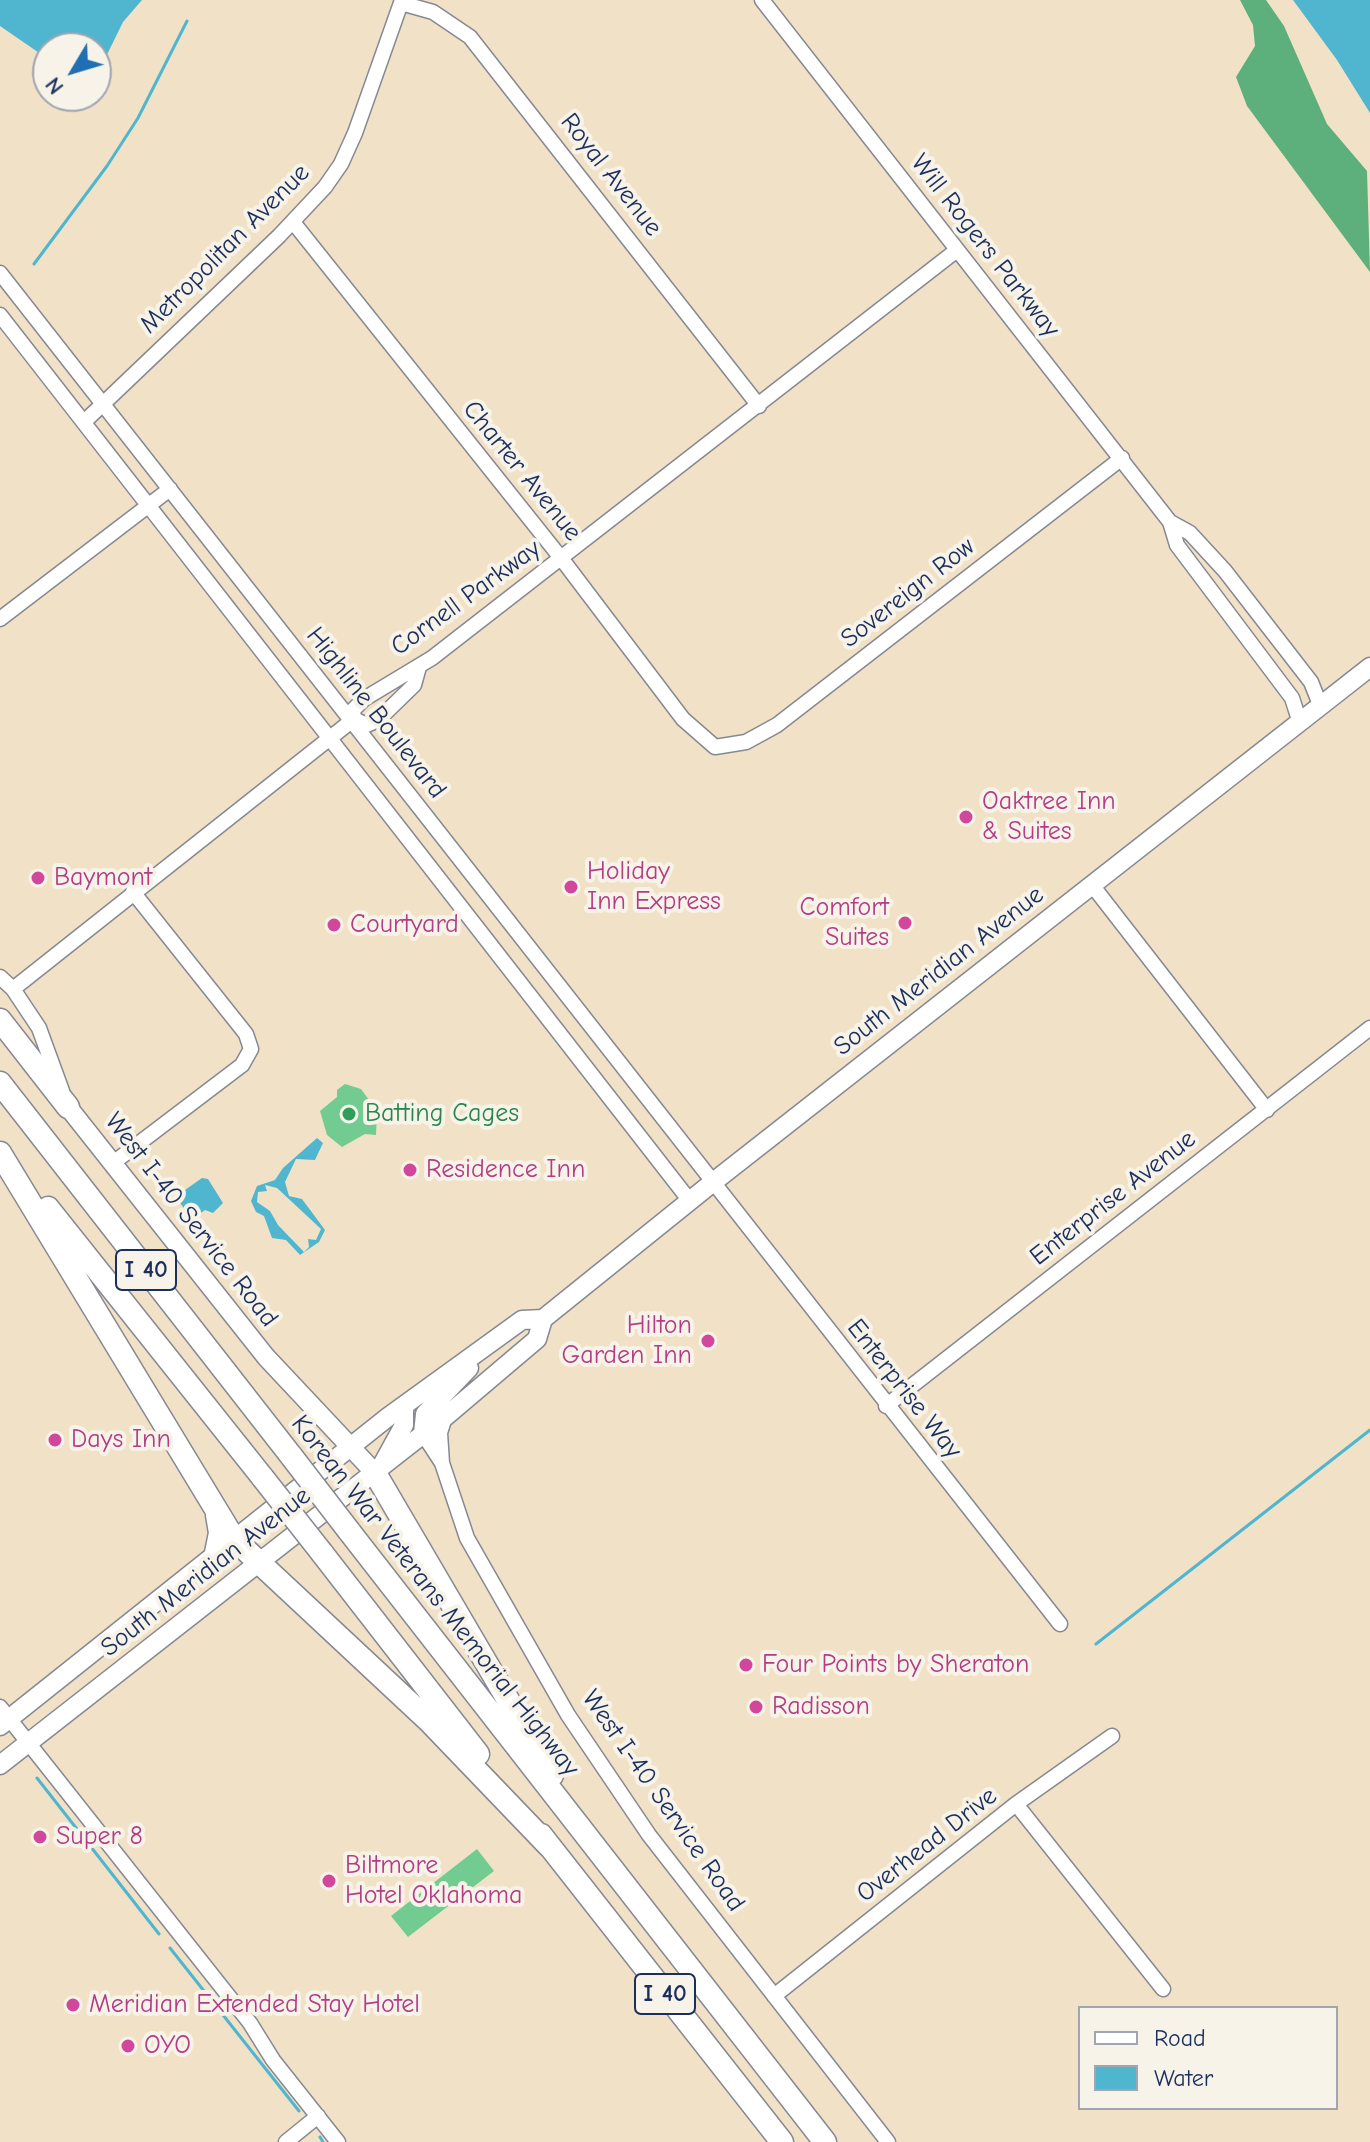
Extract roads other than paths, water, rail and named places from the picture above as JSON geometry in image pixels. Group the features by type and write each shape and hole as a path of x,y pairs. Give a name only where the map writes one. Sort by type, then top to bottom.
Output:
{"highway":[{"path":"0,1020 68,1107"},
{"name":"Korean War Veterans Memorial Highway","path":"0,1083 825,2142"},
{"path":"0,1150 234,1539 429,1721 549,1846"},
{"name":"I 40","path":"0,1150 263,1478 782,2142"},
{"path":"378,1470 588,1838"},
{"path":"215,1510 220,1533 216,1553"}],"main road":[{"name":"South Meridian Avenue","path":"0,1765 445,1417 537,1339 543,1319 712,1183 1370,667"},
{"name":"West I-40 Service Road","path":"68,1107 266,1357 378,1470"},
{"name":"South Meridian Avenue","path":"3,1717 396,1412 522,1320 543,1319"},
{"path":"423,1434 425,1414 465,1374 479,1352"},
{"path":"331,1424 358,1426 396,1412 404,1425 378,1470"},
{"path":"115,1633 139,1657"}],"street":[{"name":"Will Rogers Parkway","path":"762,0 1170,522 1177,545 1292,698 1300,723"},
{"name":"Metropolitan Avenue","path":"84,422 293,222 341,164 402,2"},
{"name":"Royal Avenue","path":"402,2 433,12 470,37 759,406"},
{"name":"Charter Avenue","path":"293,222 561,558 683,719 715,747"},
{"name":"Cornell Parkway","path":"13,989 353,720 353,710 364,699 419,667 957,250"},
{"name":"Highline Boulevard","path":"0,273 353,720 712,1183"},
{"name":"Highline Boulevard","path":"0,315 690,1201"},
{"name":"Sovereign Row","path":"715,747 733,747 777,725 1122,458"},
{"path":"0,619 170,489"},
{"name":"Will Rogers Parkway","path":"1170,522 1190,533 1235,584 1311,682 1321,707"},
{"path":"1216,600 1235,584"},
{"path":"1239,630 1259,616"},
{"path":"353,720 367,725 378,720 414,685 419,667"},
{"path":"1092,885 1267,1110"},
{"path":"113,1163 242,1065 250,1052 246,1034 133,892"},
{"name":"West I-40 Service Road","path":"0,977 13,989 39,1028 68,1107"},
{"name":"Enterprise Avenue","path":"886,1406 1370,1028"},
{"path":"643,1141 665,1123"},
{"name":"Enterprise Way","path":"712,1183 1060,1624"},
{"name":"West I-40 Service Road","path":"442,1463 440,1433 445,1417"},
{"name":"West I-40 Service Road","path":"423,1434 442,1463 475,1555 575,1725 649,1835 888,2142"},
{"path":"3,1717 29,1743 250,2023 273,2060 338,2142"},
{"name":"Overhead Drive","path":"774,1996 1016,1804 1112,1736"},
{"path":"1016,1804 1163,1989"},
{"path":"286,2142 318,2116"}],"water":[{"path":"0,0 142,0 123,22 112,44 112,32 32,32 32,48 0,26"},
{"path":"1293,0 1370,0 1370,113 1337,60"},
{"path":"317,1138 323,1143 315,1160 296,1159 285,1182 289,1196 302,1199 325,1230 319,1242 300,1255 286,1240 272,1238 264,1216 256,1212 251,1201 257,1186 275,1180 283,1168","holes":["265,1185 277,1188 321,1229 316,1240 308,1239 309,1247 304,1252 278,1225 270,1211 257,1202 258,1192 267,1191"]},
{"path":"202,1178 208,1179 223,1203 213,1213 205,1210 193,1219 175,1197"}],"waterway":[{"path":"34,264 107,166 138,118 187,21"},
{"path":"1096,1644 1370,1430"},
{"path":"37,1778 159,1934"},
{"path":"170,1948 299,2111"},
{"path":"320,2137 323,2142"}],"place":[{"name":"Oaktree Inn & Suites","path":"966,817"},
{"name":"Baymont","path":"38,878"},
{"name":"Holiday Inn Express","path":"571,887"},
{"name":"Comfort Suites","path":"905,923"},
{"name":"Courtyard","path":"334,925"},
{"name":"Batting Cages","path":"349,1114"},
{"name":"Residence Inn","path":"410,1170"},
{"name":"Hilton Garden Inn","path":"708,1341"},
{"name":"Days Inn","path":"55,1440"},
{"name":"Four Points by Sheraton","path":"746,1665"},
{"name":"Radisson","path":"756,1707"},
{"name":"Super 8","path":"40,1837"},
{"name":"Biltmore Hotel Oklahoma","path":"329,1881"},
{"name":"Meridian Extended Stay Hotel","path":"73,2005"},
{"name":"OYO","path":"128,2046"}]}
